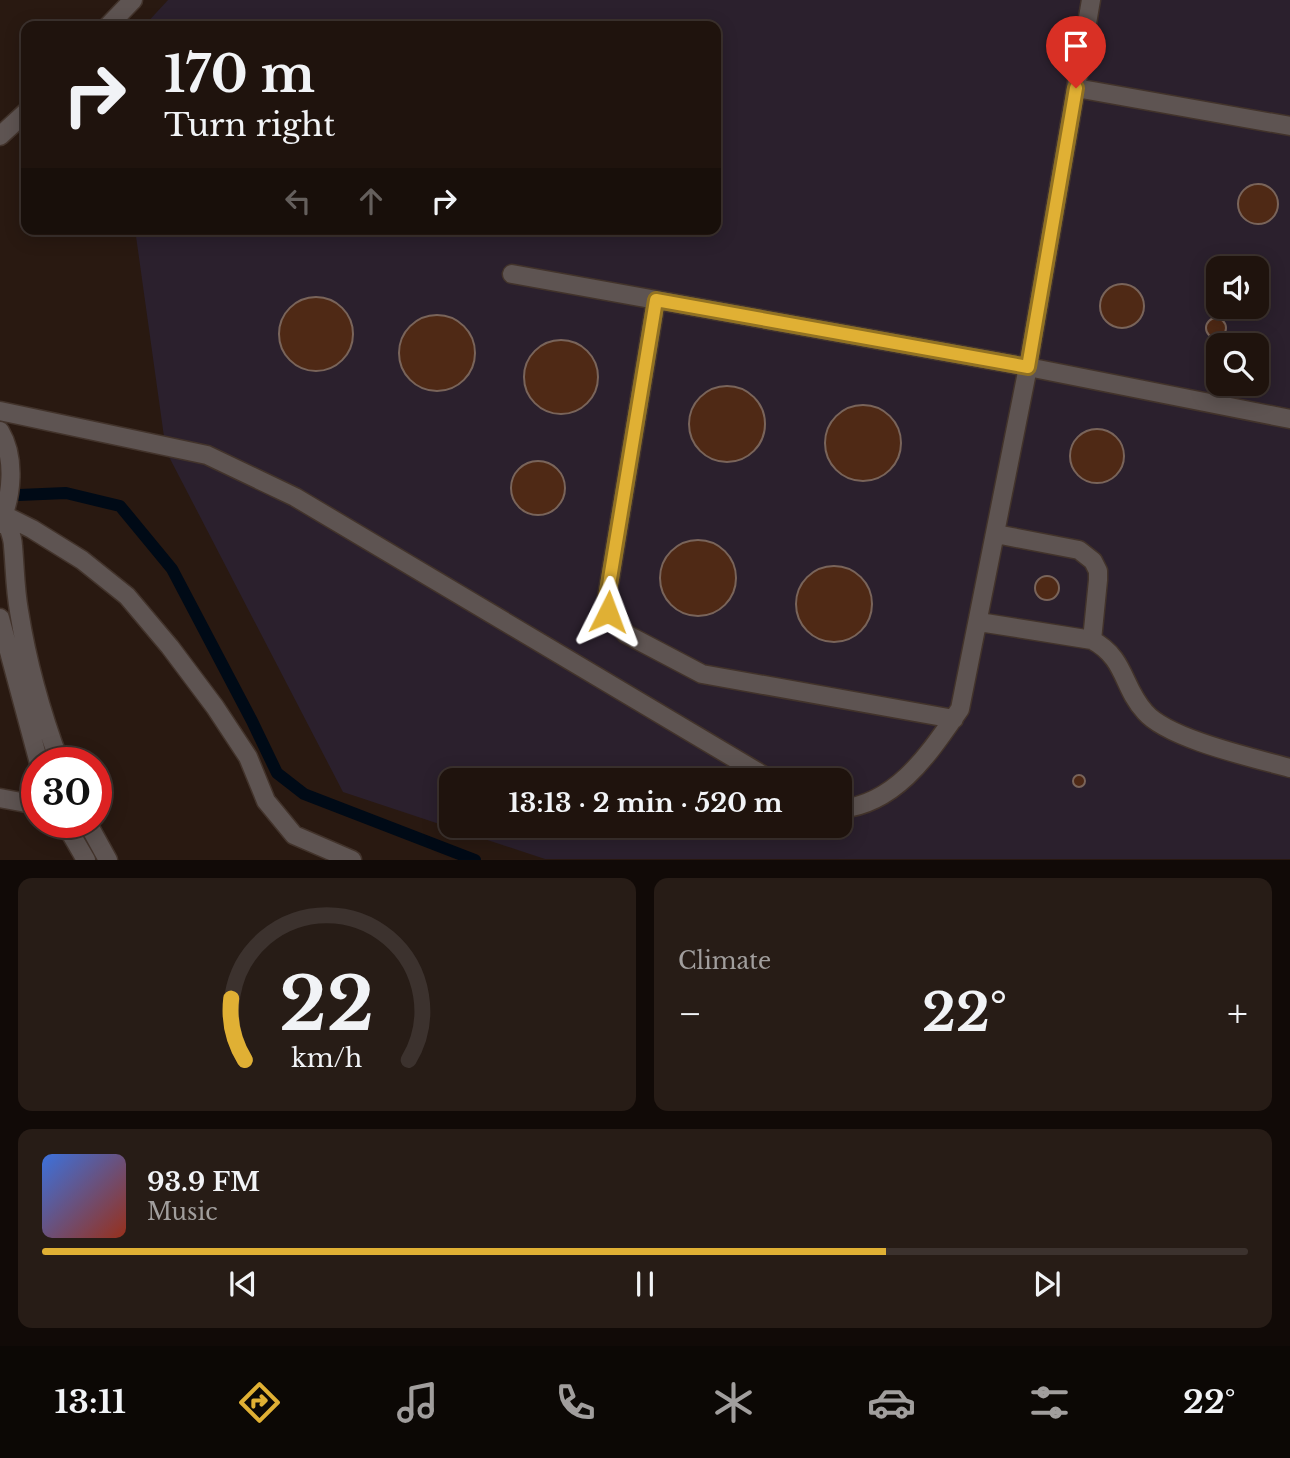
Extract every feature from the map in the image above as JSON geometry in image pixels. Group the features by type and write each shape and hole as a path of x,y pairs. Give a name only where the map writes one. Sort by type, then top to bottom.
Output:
{"street":[{"path":"113,21 132,0"},
{"path":"852,806 867,802 897,787 954,719 965,694 1028,367 1091,0"},
{"path":"1076,88 1290,126"},
{"path":"0,136 21,117"},
{"path":"512,274 1028,367 1290,419"},
{"path":"656,300 606,603 608,612 626,634 702,674 954,719"},
{"path":"0,411 207,455 260,480 295,497 751,768"},
{"path":"0,431 5,439 12,479 2,520 13,544 14,578 29,661 54,747"},
{"path":"2,520 32,529 82,559 127,596 215,707 248,757 266,801 294,835 352,859"},
{"path":"996,534 1079,550 1093,561 1098,570 1098,580 1092,640"},
{"path":"0,618 33,745 51,740"},
{"path":"979,622 1092,640 1114,656 1136,701 1146,715 1158,724 1218,747 1290,768"},
{"path":"0,798 21,802"},
{"path":"74,838 86,859"},
{"path":"96,838 108,859"}],"shaded area":[{"path":"168,0 1290,0 1290,859 545,859 482,838 852,838 852,768 439,768 439,824 343,792 166,451 136,235 721,235 721,21 149,21"}],"building":[{"path":"1258,184 1266,185 1272,190 1277,196 1277,212 1272,218 1266,223 1258,224 1250,223 1244,218 1239,212 1238,204 1239,196 1244,190 1250,185"},
{"path":"1122,284 1131,285 1138,290 1143,297 1143,315 1138,322 1131,327 1122,328 1113,327 1106,322 1101,315 1100,306 1101,297 1106,290 1113,285"},
{"path":"323,297 343,307 351,320 351,348 343,361 330,369 309,371 289,361 281,348 279,327 289,307 302,299"},
{"path":"437,315 451,318 464,326 472,339 475,353 472,367 464,380 451,388 437,391 423,388 410,380 402,367 399,353 402,339 410,326 423,318"},
{"path":"1212,319 1220,319 1225,324 1224,333 1207,332 1207,324"},
{"path":"568,340 588,350 596,363 596,391 588,404 575,412 554,414 534,404 526,391 524,370 534,350 547,342"},
{"path":"727,386 741,389 754,397 762,410 765,424 762,438 754,451 741,459 727,462 713,459 700,451 692,438 689,424 692,410 700,397 713,389"},
{"path":"863,405 877,408 890,416 898,429 901,443 898,457 890,470 877,478 863,481 849,478 836,470 828,457 825,443 828,429 836,416 849,408"},
{"path":"1097,429 1116,437 1124,456 1116,475 1097,483 1078,475 1070,456 1078,437"},
{"path":"538,461 557,469 565,488 557,507 538,515 519,507 511,488 519,469"},
{"path":"698,540 712,543 725,551 733,564 736,578 733,592 725,605 712,613 698,616 684,613 671,605 663,592 660,578 663,564 671,551 684,543"},
{"path":"834,566 848,569 861,577 869,590 872,604 869,618 861,631 848,639 834,642 820,639 807,631 799,618 796,604 799,590 807,577 820,569"},
{"path":"1047,576 1055,580 1059,588 1055,596 1047,600 1039,596 1035,588 1039,580"},
{"path":"1079,775 1085,781 1079,787 1073,781"}],"waterway":[{"path":"19,495 66,493 120,506 172,569 277,773 304,794 475,860"}],"route":[{"path":"608,612 606,603 656,300 1028,367 1076,88"}]}
